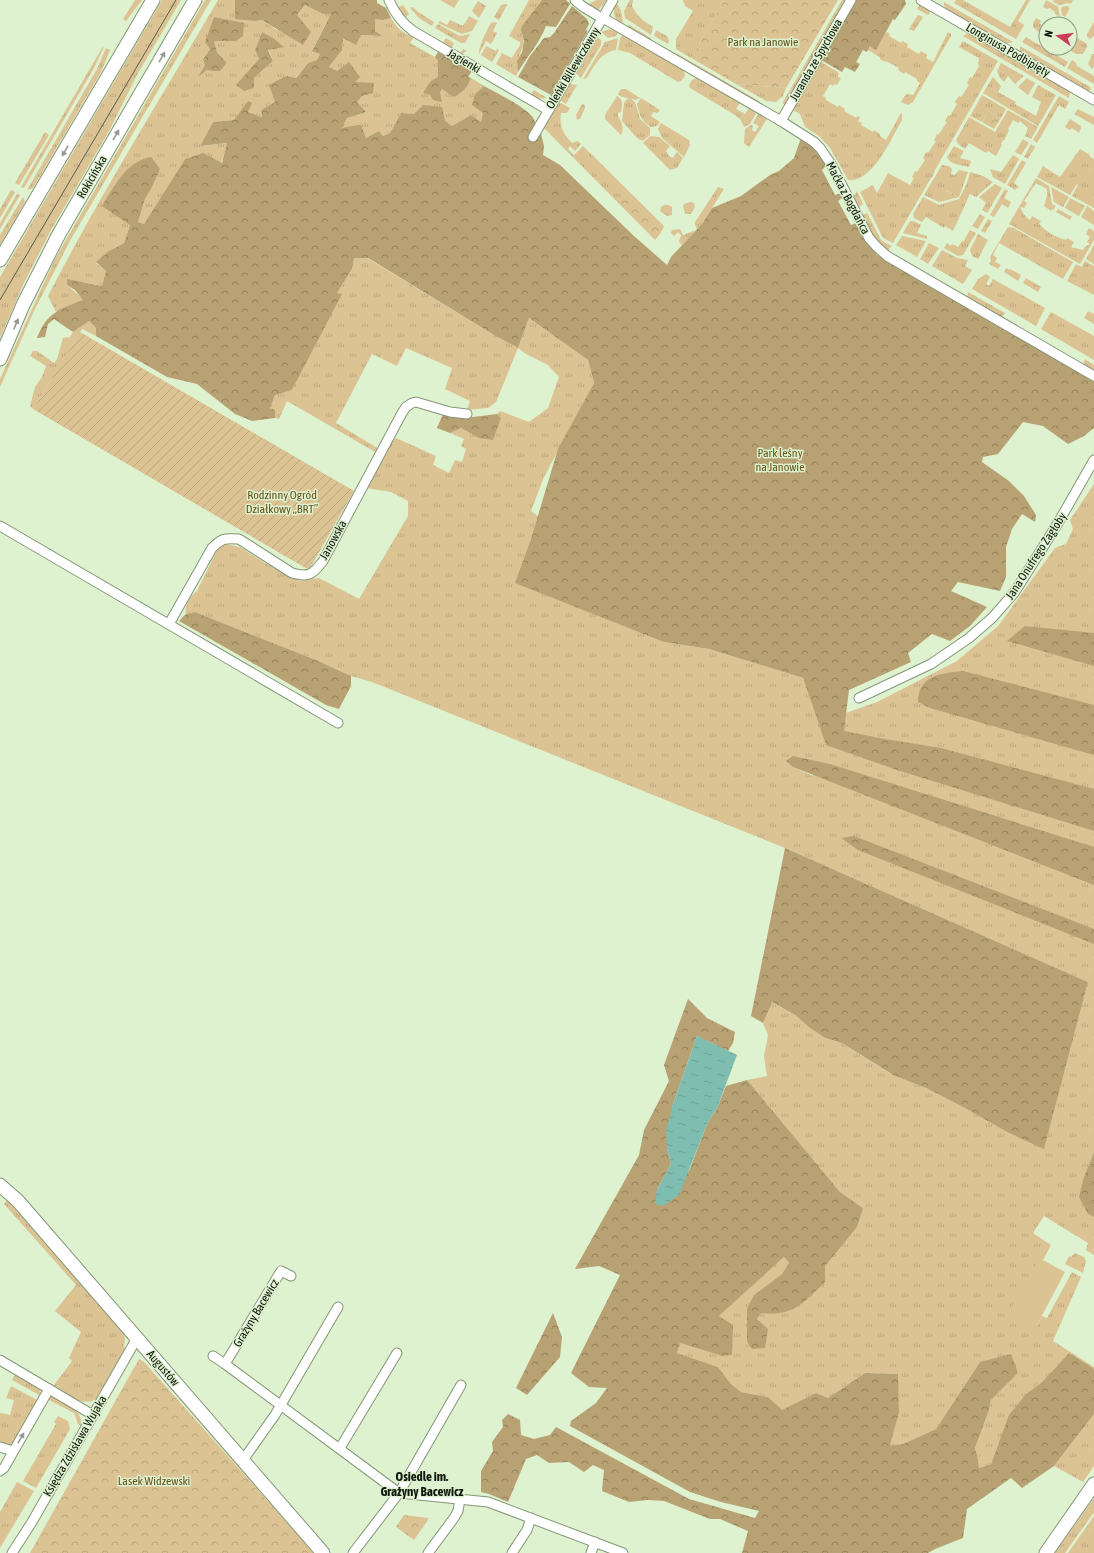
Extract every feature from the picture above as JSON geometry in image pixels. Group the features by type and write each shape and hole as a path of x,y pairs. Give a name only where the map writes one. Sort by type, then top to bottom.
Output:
{"main road":[{"path":"0,260 153,0"},
{"name":"Rokicińska","path":"0,360 24,305 59,234 195,0"},
{"name":"Augustów","path":"0,1185 18,1201 323,1553"},
{"path":"1046,1553 1094,1484"}],"street":[{"name":"Jagienki","path":"389,0 395,12 405,24 413,30 548,110"},
{"path":"575,0 582,6 603,18"},
{"name":"Oleńki Billewiczówny","path":"533,137 613,0"},
{"name":"Juranda ze Spychowa","path":"781,121 851,0"},
{"name":"Longinusa Podbipięty","path":"922,0 1094,100"},
{"name":"Maćka z Bogdańca","path":"603,18 692,71 781,121 814,142 825,154 869,238 882,252 1094,376"},
{"name":"Janowska","path":"169,624 212,548 220,540 229,538 239,539 292,572 300,575 308,575 315,571 323,561 406,407 412,403 422,402 450,412 467,414"},
{"name":"Jana Onufrego Zagłoby","path":"859,698 931,664 969,638 992,618 1014,593 1058,523 1094,460"},
{"path":"0,526 338,723"},
{"name":"Grażyny Bacewicz","path":"225,1364 280,1271 291,1276"},
{"path":"244,1460 275,1415 338,1307"},
{"name":"Księdza Zdzisława Wujaka","path":"12,1553 32,1522 137,1338"},
{"path":"340,1448 397,1353"},
{"path":"213,1356 340,1448 399,1493 488,1502 622,1553"},
{"path":"0,1360 93,1415"},
{"path":"353,1553 399,1493 461,1385"},
{"path":"0,1471 4,1468 49,1389"},
{"path":"0,1447 13,1451"},
{"path":"428,1553 454,1518 458,1511 460,1499"},
{"path":"512,1553 527,1530 531,1518"},
{"path":"591,1553 595,1542"}],"green space":[{"path":"135,0 142,0 126,21 123,19"},
{"path":"162,0 181,0 137,75 108,133 51,230 24,283 0,338 0,277"},
{"path":"205,0 211,0 71,239 34,311 0,387 0,379 55,259"},
{"path":"218,0 235,0 236,4 256,21 262,20 277,30 297,15 305,5 323,14 331,14 312,50 320,54 317,60 308,63 275,102 261,110 262,117 248,112 234,120 213,122 200,146 228,143 221,163 185,159 144,224 138,222 145,199 151,189 159,169 130,225 124,243 116,247 96,263 106,271 102,286 84,282 67,285 84,300 56,312 48,296 110,184","holes":["214,17 236,41 214,41 217,52 227,63 220,71 207,70 199,76 205,65 203,58 210,49","262,32 273,61 254,78 259,59 255,50"]},
{"name":"Park leśny na Janowie","path":"235,0 377,0 377,3 386,8 391,18 383,20 375,19 375,31 382,36 361,35 356,45 343,38 342,50 329,67 337,71 349,62 360,77 355,82 374,83 373,93 362,96 357,102 366,112 347,118 342,128 361,125 366,138 379,131 383,136 390,133 401,113 414,114 423,105 442,107 445,121 452,126 471,115 481,122 483,113 472,105 475,94 484,86 528,112 533,117 535,122 530,137 537,140 541,133 544,146 543,155 560,165 634,236 667,265 671,257 702,224 712,208 741,196 770,175 779,171 794,158 801,138 813,147 827,165 822,170 835,195 841,193 842,198 838,201 851,225 856,223 866,241 877,255 1094,381 1094,428 1084,436 1068,444 1043,426 1023,422 998,454 983,457 982,462 1009,481 1024,496 1036,515 1035,522 1022,514 1012,529 1006,547 1006,577 1000,591 958,582 951,591 987,607 970,626 950,641 932,634 908,653 911,662 849,690 844,731 941,748 1094,789 1094,831 897,770 826,745 803,678 709,649 664,642 515,583 530,542 558,449 594,383 588,360 529,318 518,348 494,335 368,258 354,258 352,269 337,293 342,294 292,390 275,395 270,408 275,410 275,418 252,421 235,414 197,384 167,377 96,336 96,328 89,321 73,332 54,319 48,324 45,337 37,338 45,322 50,317 61,309 83,300 75,290 67,285 67,279 102,286 106,271 96,262 109,251 124,243 130,225 102,206 116,183 128,169 142,159 151,157 160,169 145,199 138,222 144,224 185,159 203,153 222,163 227,143 200,146 213,122 234,120 248,101 252,103 248,112 262,117 261,110 275,102 269,85 286,76 296,78 308,63 317,60 320,54 312,51 331,14 323,14 305,5 297,15 311,32 303,45 262,20 256,21 235,19"},
{"path":"440,0 459,0 454,8"},
{"path":"529,0 542,0 521,30 523,46 519,55 518,71 516,76 496,64 502,53 512,58 520,45 520,42 509,36"},
{"path":"542,0 566,0 570,4 556,27 546,26 537,44 518,72 517,61 522,52 524,41 521,30 522,26"},
{"path":"597,0 607,0 599,9 594,9 590,6 590,3"},
{"path":"630,0 633,0 632,6 638,16 653,27 651,35 625,18 624,11"},
{"path":"683,0 724,0 691,58 676,49 676,39 693,11 685,6"},
{"name":"Park na Janowie","path":"724,0 838,0 786,88 736,84 691,58"},
{"path":"842,0 845,0 785,104 783,104 783,102"},
{"path":"856,0 905,0 906,4 895,20 893,19 876,50 870,46 867,52 863,50 856,62 860,64 855,72 845,67 842,72 821,60"},
{"path":"956,0 963,0 1010,27 1026,0 1030,0 1018,21 1024,25 1016,39 954,3"},
{"path":"1046,0 1058,7 1060,16 1054,13 1055,12 1050,8 1047,9 1043,7"},
{"path":"1054,0 1073,0 1071,4 1059,5 1053,2"},
{"path":"478,1 486,6 479,18 472,11"},
{"path":"944,2 1013,42 1005,44 947,10"},
{"path":"616,3 622,13 622,25 614,15"},
{"path":"920,4 931,10 928,15 917,9"},
{"path":"403,5 409,14 405,18 397,8"},
{"path":"501,5 507,5 499,20 494,17"},
{"path":"572,6 587,19 589,24 586,30 588,31 551,95 518,77 530,56 544,38 550,37 554,33"},
{"path":"1067,6 1070,8 1066,16 1062,15 1062,7"},
{"path":"413,7 434,22 432,26 419,18 410,8"},
{"path":"918,15 923,17 914,31 909,29"},
{"path":"469,16 478,21 472,31 462,34 438,23 440,21 447,25 450,20 463,26"},
{"path":"214,17 244,23 243,36 236,41 214,41 217,52 227,63 220,71 207,70 198,77 205,65 203,59 210,49 205,42"},
{"path":"375,18 383,20 391,18 400,30 414,37 410,43 435,57 438,61 438,77 423,91 430,95 433,100 442,89 469,82 471,78 484,86 475,94 483,113 481,122 471,115 452,126 441,120 428,116 401,113 390,133 383,136 379,131 366,138 357,125 341,129 347,118 366,112 357,102 362,96 354,82 329,67 342,50 343,37 361,35 381,36 375,31"},
{"path":"1036,18 1038,19 1038,31 1033,27 1033,23"},
{"path":"1094,22 1094,36 1090,39 1087,37 1087,34"},
{"path":"491,23 497,23 493,31 497,33 491,44 486,41 479,54 481,43 487,30"},
{"path":"438,24 461,36 470,34 465,43 461,43 435,28"},
{"path":"629,25 651,38 650,41 627,27"},
{"path":"610,29 618,32 616,36 608,38 601,32"},
{"path":"656,30 667,36 669,41 668,44 654,36"},
{"path":"262,32 273,38 284,47 268,50 273,61 254,78 254,88 244,91 236,85 259,59 255,50"},
{"path":"886,32 890,34 889,36 901,43 902,41 908,44 907,47 919,54 921,51 927,55 926,58 933,62 948,32 951,34 913,102 908,105 901,102 906,94 913,95 920,83 917,79 905,72 904,74 898,70 899,68 886,61 885,62 880,59 880,57 868,50 870,46 876,49"},
{"path":"969,32 1070,91 1069,98 963,36"},
{"path":"623,35 684,70 685,76 678,82 630,53 618,50 620,38"},
{"path":"597,37 601,40 601,45 581,78 576,72"},
{"path":"1026,37 1038,44 1038,51 1022,42"},
{"path":"446,38 454,43 452,48 460,54 463,49 467,51 460,55 442,44"},
{"path":"618,38 616,50 611,51 602,57 595,64 587,78 583,79 605,42"},
{"path":"1078,38 1087,44 1083,54 1078,54"},
{"path":"963,41 998,61 893,243 883,238 860,192 873,185 877,193 888,173 910,185 914,178 912,177 915,171 917,172 925,160 923,158 926,152 928,153 936,141 934,140 937,134 939,134 947,122 945,121 948,115 950,116 957,104 955,102 959,96 961,97 969,85 967,83 970,77 972,78 979,66 979,58 959,47"},
{"path":"486,46 496,51 497,49 499,50 492,62 481,55"},
{"path":"1020,46 1090,87 1089,92 1022,54"},
{"path":"104,47 94,68 24,188 21,187 102,48"},
{"path":"106,48 110,50 101,72 33,188 27,190 97,69"},
{"path":"438,52 472,71 468,77 471,78 468,84 454,97 442,89 440,93 442,102 433,100 430,95 423,92 431,81 438,77 438,61 435,57"},
{"path":"676,53 759,101 760,105 676,56"},
{"path":"1092,54 1094,54 1094,66 1092,69 1088,64"},
{"path":"1046,56 1058,56 1068,62 1065,67"},
{"path":"1072,60 1077,66 1094,76 1094,84 1067,68"},
{"path":"820,61 839,73 838,77 841,78 837,85 835,84 833,86 830,84 823,96 826,100 838,107 839,105 845,109 844,111 856,118 858,116 860,118 858,121 862,123 861,125 873,132 874,130 886,140 901,113 902,115 902,120 880,158 865,175 857,179 848,180 830,148 819,136 805,127 800,114 793,110"},
{"path":"1001,63 1024,76 1015,84 1008,76 1004,82 1000,78 997,71"},
{"path":"993,77 1001,86 998,92 1036,116 1041,102 1032,97 1038,85 1056,95 1038,126 983,93"},
{"path":"696,78 740,103 736,109 745,114 749,108 756,113 750,124 744,127 741,120 735,115 690,88 689,85 692,80"},
{"path":"1027,78 1035,83 1028,95 1018,87"},
{"path":"569,84 577,85 566,104 560,100"},
{"path":"736,84 786,88 783,96 776,102 766,101"},
{"path":"621,89 626,89 640,98 635,100 622,97 618,94"},
{"path":"534,90 547,98 538,98 530,95"},
{"path":"982,95 1006,109 1001,118 989,111 982,122 970,116"},
{"path":"617,96 621,99 622,103 621,112 618,113 623,127 621,135 605,119 605,115"},
{"path":"1059,96 1069,102 1065,109 1059,105 1037,143 1033,140"},
{"path":"630,98 635,102 640,119 650,128 650,135 643,141 637,138 622,121 624,103"},
{"path":"641,98 660,110 657,113 653,112 651,116 660,122 657,126 651,127 641,118 637,104"},
{"path":"559,102 570,108 567,113 561,113 561,125 564,133 572,143 578,141 581,144 575,151 570,146 568,149 574,155 583,146 663,225 664,227 655,240 544,128"},
{"path":"582,104 585,105 585,108 580,119 577,120 576,115"},
{"path":"1078,109 1094,117 1094,125 1074,114"},
{"path":"1008,110 1038,127 1031,139 1025,136 1028,128 1020,121 1018,123 1013,120 996,156 988,151 986,153 969,143 965,149 958,144 956,140 969,117 995,132"},
{"path":"989,111 1001,118 994,129 982,122"},
{"path":"758,114 767,119 749,147 744,143 745,129 751,125 753,126 752,130 755,132 759,126 753,123"},
{"path":"1070,119 1081,126 1079,133 1072,128 1070,130 1065,127"},
{"path":"661,123 689,140 690,145 684,157 662,138 658,129"},
{"path":"45,132 49,135 19,185 15,183"},
{"path":"650,136 659,137 670,146 666,151 669,156 673,158 677,152 683,158 677,168 670,170 643,143"},
{"path":"1023,139 1029,143 1021,155 1015,152"},
{"path":"1031,144 1035,147 1028,159 1024,157"},
{"path":"954,146 964,151 960,158 971,161 969,167 953,163 949,160 947,157"},
{"path":"1080,149 1094,159 1094,208 1072,196 1078,185 1077,184 1070,195 1037,177 1043,166 1060,177"},
{"path":"1013,155 1019,159 1005,184 993,177 990,169 1001,172"},
{"path":"1022,160 1026,163 1014,183 1019,187 1015,190 1007,185"},
{"path":"942,165 949,166 952,169 951,174 955,175 959,170 968,172 959,197 946,190 939,202 924,195"},
{"path":"970,172 983,176 993,182 976,197 970,194 953,231 945,226 944,228 926,217 922,222 914,218 913,214 923,197 939,205 959,199 967,183"},
{"path":"1036,178 1049,186 1052,204 1056,206 1051,211 1044,206 1047,196 1047,189 1036,183 1024,201 1027,203 1024,208 1020,207 1025,216 1030,220 1032,216 1041,221 1039,224 1051,234 1066,240 1067,238 1074,242 1071,247 1083,250 1090,244 1087,242 1090,237 1086,234 1089,228 1094,231 1094,240 1080,264 1009,224"},
{"path":"995,184 1002,188 987,213 982,210 986,203 979,197"},
{"path":"718,187 724,189 702,224 682,245 679,242 681,235 678,232 674,236 671,233 672,230 680,229 683,235 696,230 695,222"},
{"path":"1051,187 1069,197 1063,207 1054,202"},
{"path":"1005,189 1008,191 1004,198 1011,202 1008,208 1002,204 994,217 990,215"},
{"path":"11,190 15,192 0,218 0,209"},
{"path":"945,190 959,197 939,202"},
{"path":"857,191 863,204 859,207 853,197"},
{"path":"628,193 663,228 654,237 619,202"},
{"path":"17,194 20,195 0,229 0,223"},
{"path":"23,197 25,202 0,245 0,235"},
{"path":"1070,198 1085,206 1079,216 1065,208"},
{"path":"691,202 694,203 695,207 691,214 685,214 683,205"},
{"path":"664,205 672,207 672,215 667,216 660,211 661,207"},
{"path":"1087,206 1094,211 1094,225 1081,217"},
{"path":"1058,209 1072,217 1070,220 1056,212"},
{"path":"867,213 881,240 891,246 888,251 873,237 862,215"},
{"path":"980,214 985,217 978,229 972,226"},
{"path":"988,219 992,221 985,233 981,231"},
{"path":"910,221 921,225 917,233 927,236 927,239 903,233"},
{"path":"1008,227 1014,228 1073,262 1063,279 999,243 993,255 997,258 995,262 1001,265 998,269 989,264 991,261 990,257"},
{"path":"970,230 976,233 963,255 958,256 944,248 947,243 951,246 952,244 958,247 962,241 963,242"},
{"path":"978,234 988,240 978,259 972,256 970,250"},
{"path":"902,236 926,241 917,257 896,245"},
{"path":"929,243 939,248 928,264 920,259"},
{"path":"1094,245 1094,264 1086,259"},
{"path":"942,250 957,258 968,260 965,266 972,270 963,284 932,266"},
{"path":"354,258 367,258 518,348 496,402 488,408 467,410 470,401 445,389 452,368 406,348 397,366 372,354 336,423 379,449 377,453 287,401 279,419 275,418 275,410 270,408 275,394 292,390 341,294 337,293 352,269"},
{"path":"1085,261 1094,266 1094,295 1067,281 1076,264 1082,267"},
{"path":"1006,268 1021,275 1018,281 1004,272"},
{"path":"986,274 990,277 986,284 989,286 993,279 1045,308 1036,326 972,289 978,279"},
{"path":"1026,278 1041,287 1038,292 1023,283"},
{"path":"968,292 1005,313 1002,317 999,317 967,298"},
{"path":"1088,311 1094,314 1094,324 1084,318"},
{"path":"1051,312 1094,336 1094,360 1041,329"},
{"path":"529,318 588,360 594,383 544,477 531,511 538,516 530,542 664,642 709,649 803,678 826,744 837,716 877,702 957,661 998,626 1055,548 1066,544 1073,529 1070,520 1094,484 1094,1152 1084,1177 1088,1214 1094,1217 1094,1255 1086,1250 1088,1243 1044,1216 1033,1233 1051,1245 1043,1260 1039,1258 1036,1327 1042,1316 1047,1318 1072,1272 1081,1277 1053,1341 1094,1367 1094,1369 1068,1354 1041,1383 1027,1393 998,1445 991,1464 979,1468 975,1448 989,1410 991,1400 1018,1373 980,1362 936,1429 903,1444 890,1445 899,1413 897,1374 865,1373 828,1398 816,1393 782,1411 768,1397 741,1392 731,1384 718,1367 677,1353 680,1343 722,1356 719,1316 784,1257 789,1263 782,1274 754,1295 757,1319 761,1312 782,1312 797,1307 804,1302 824,1282 825,1266 863,1208 840,1192 747,1080 767,1076 764,1056 768,1035 763,1023 771,1002 795,1015 825,1038 842,1043 889,1073 926,1088 1007,1132 1044,1148 1088,982 785,848 372,682 351,676 316,660 195,612 186,614 188,601 197,591 217,550 225,544 240,547 265,563 299,581 319,578 359,599 408,516 408,501 391,492 366,488 391,442 396,438 436,456 433,465 449,473 455,460 462,462 466,449 461,446 464,439 450,433 461,428 479,438 501,418 497,414 500,411 529,422 548,408 559,377 548,365 526,354 518,348","holes":["818,763 813,776 793,767"]},
{"path":"89,321 96,328 96,336 82,329 33,409 30,406 35,387 42,377 46,366 30,356 33,351 37,351 54,363 57,359 63,338 70,337 73,332"},
{"name":"Rodzinny Ogród Działkowy „BRT”","path":"80,332 354,491 309,570 33,409"},
{"path":"1085,359 1094,365 1094,372 1083,365"},
{"path":"443,414 465,418 497,414 501,418 493,440 479,438 461,428 450,433 437,428"},
{"path":"195,612 316,660 351,676 351,686 339,709 326,705 179,621 186,614"},
{"path":"1025,626 1094,633 1094,666 1007,641"},
{"path":"963,671 1094,705 1094,755 930,708 918,702 919,693 922,686 927,681 933,677 947,673"},
{"path":"793,756 830,764 1094,847 1094,885 793,767 786,761"},
{"path":"854,836 1094,929 1094,944 858,850 841,838"},
{"path":"785,848 1088,982 1044,1149 1007,1132 926,1088 893,1075 842,1043 825,1038 795,1015 772,1002 763,1023 751,1016"},
{"path":"688,999 707,1018 735,1032 733,1043 728,1051 697,1036 673,1104 667,1148 671,1164 657,1190 689,1171 707,1124 717,1108 726,1086 747,1080 840,1192 863,1208 857,1227 825,1266 825,1282 797,1307 782,1313 761,1313 757,1319 768,1329 765,1348 752,1349 747,1341 747,1309 754,1295 782,1274 789,1263 784,1257 719,1316 733,1325 732,1355 722,1356 680,1343 677,1353 718,1367 731,1384 741,1392 768,1397 782,1410 816,1393 828,1398 865,1373 898,1374 899,1413 890,1445 903,1444 936,1429 980,1362 1011,1354 1018,1373 991,1400 989,1410 975,1448 979,1468 991,1464 1009,1415 1027,1393 1041,1383 1069,1353 1094,1369 1094,1414 1054,1466 1022,1488 1011,1478 967,1509 963,1538 928,1553 742,1553 748,1531 720,1519 710,1519 664,1501 648,1500 629,1502 602,1491 604,1470 593,1465 584,1472 569,1462 549,1463 537,1455 526,1459 508,1502 481,1492 481,1471 493,1451 492,1442 503,1427 502,1420 508,1414 520,1420 521,1435 534,1439 550,1435 556,1427 689,1499 755,1518 759,1511 721,1502 690,1492 570,1426 571,1421 596,1403 607,1388 589,1387 571,1373 620,1275 599,1266 575,1269 639,1155 644,1130 669,1081 664,1065"},
{"path":"1094,1152 1094,1217 1088,1214 1079,1197 1084,1177"},
{"path":"7,1200 123,1332 125,1343 123,1347 126,1348 96,1399 85,1402 80,1401 54,1385 72,1361 69,1358 81,1332 55,1311 76,1285 4,1204"},
{"path":"1075,1253 1084,1257 1086,1261 1083,1273 1065,1264 1069,1256 1071,1257"},
{"path":"1039,1258 1065,1272 1036,1327 1009,1313"},
{"path":"553,1313 562,1337 560,1357 527,1395 516,1388"},
{"name":"Lasek Widzewski","path":"139,1359 144,1362 314,1553 30,1553"},
{"path":"15,1375 40,1389 41,1396 12,1380"},
{"path":"11,1386 39,1401 15,1443 10,1446 0,1445 0,1413 10,1415 14,1400 6,1398"},
{"path":"53,1397 72,1408 81,1420 81,1426 78,1424 74,1413 47,1399"},
{"path":"1094,1414 1094,1466 1083,1482 1054,1466"},
{"path":"58,1416 68,1421 70,1429 36,1488 23,1481 56,1424 54,1422"},
{"path":"17,1482 34,1491 0,1548 0,1512"},
{"path":"1094,1498 1094,1513 1065,1553 1055,1553"},
{"path":"404,1515 428,1518 414,1540 396,1527"},
{"path":"1094,1516 1094,1553 1068,1553"}],"water":[{"path":"697,1036 737,1055 717,1108 707,1124 679,1195 663,1206 655,1204 657,1190 671,1164 667,1148 666,1131 673,1104"}],"tram line":[{"path":"0,300 176,0"}],"district":[{"name":"Osiedle im. Grażyny Bacewicz","path":"422,1484"}]}
